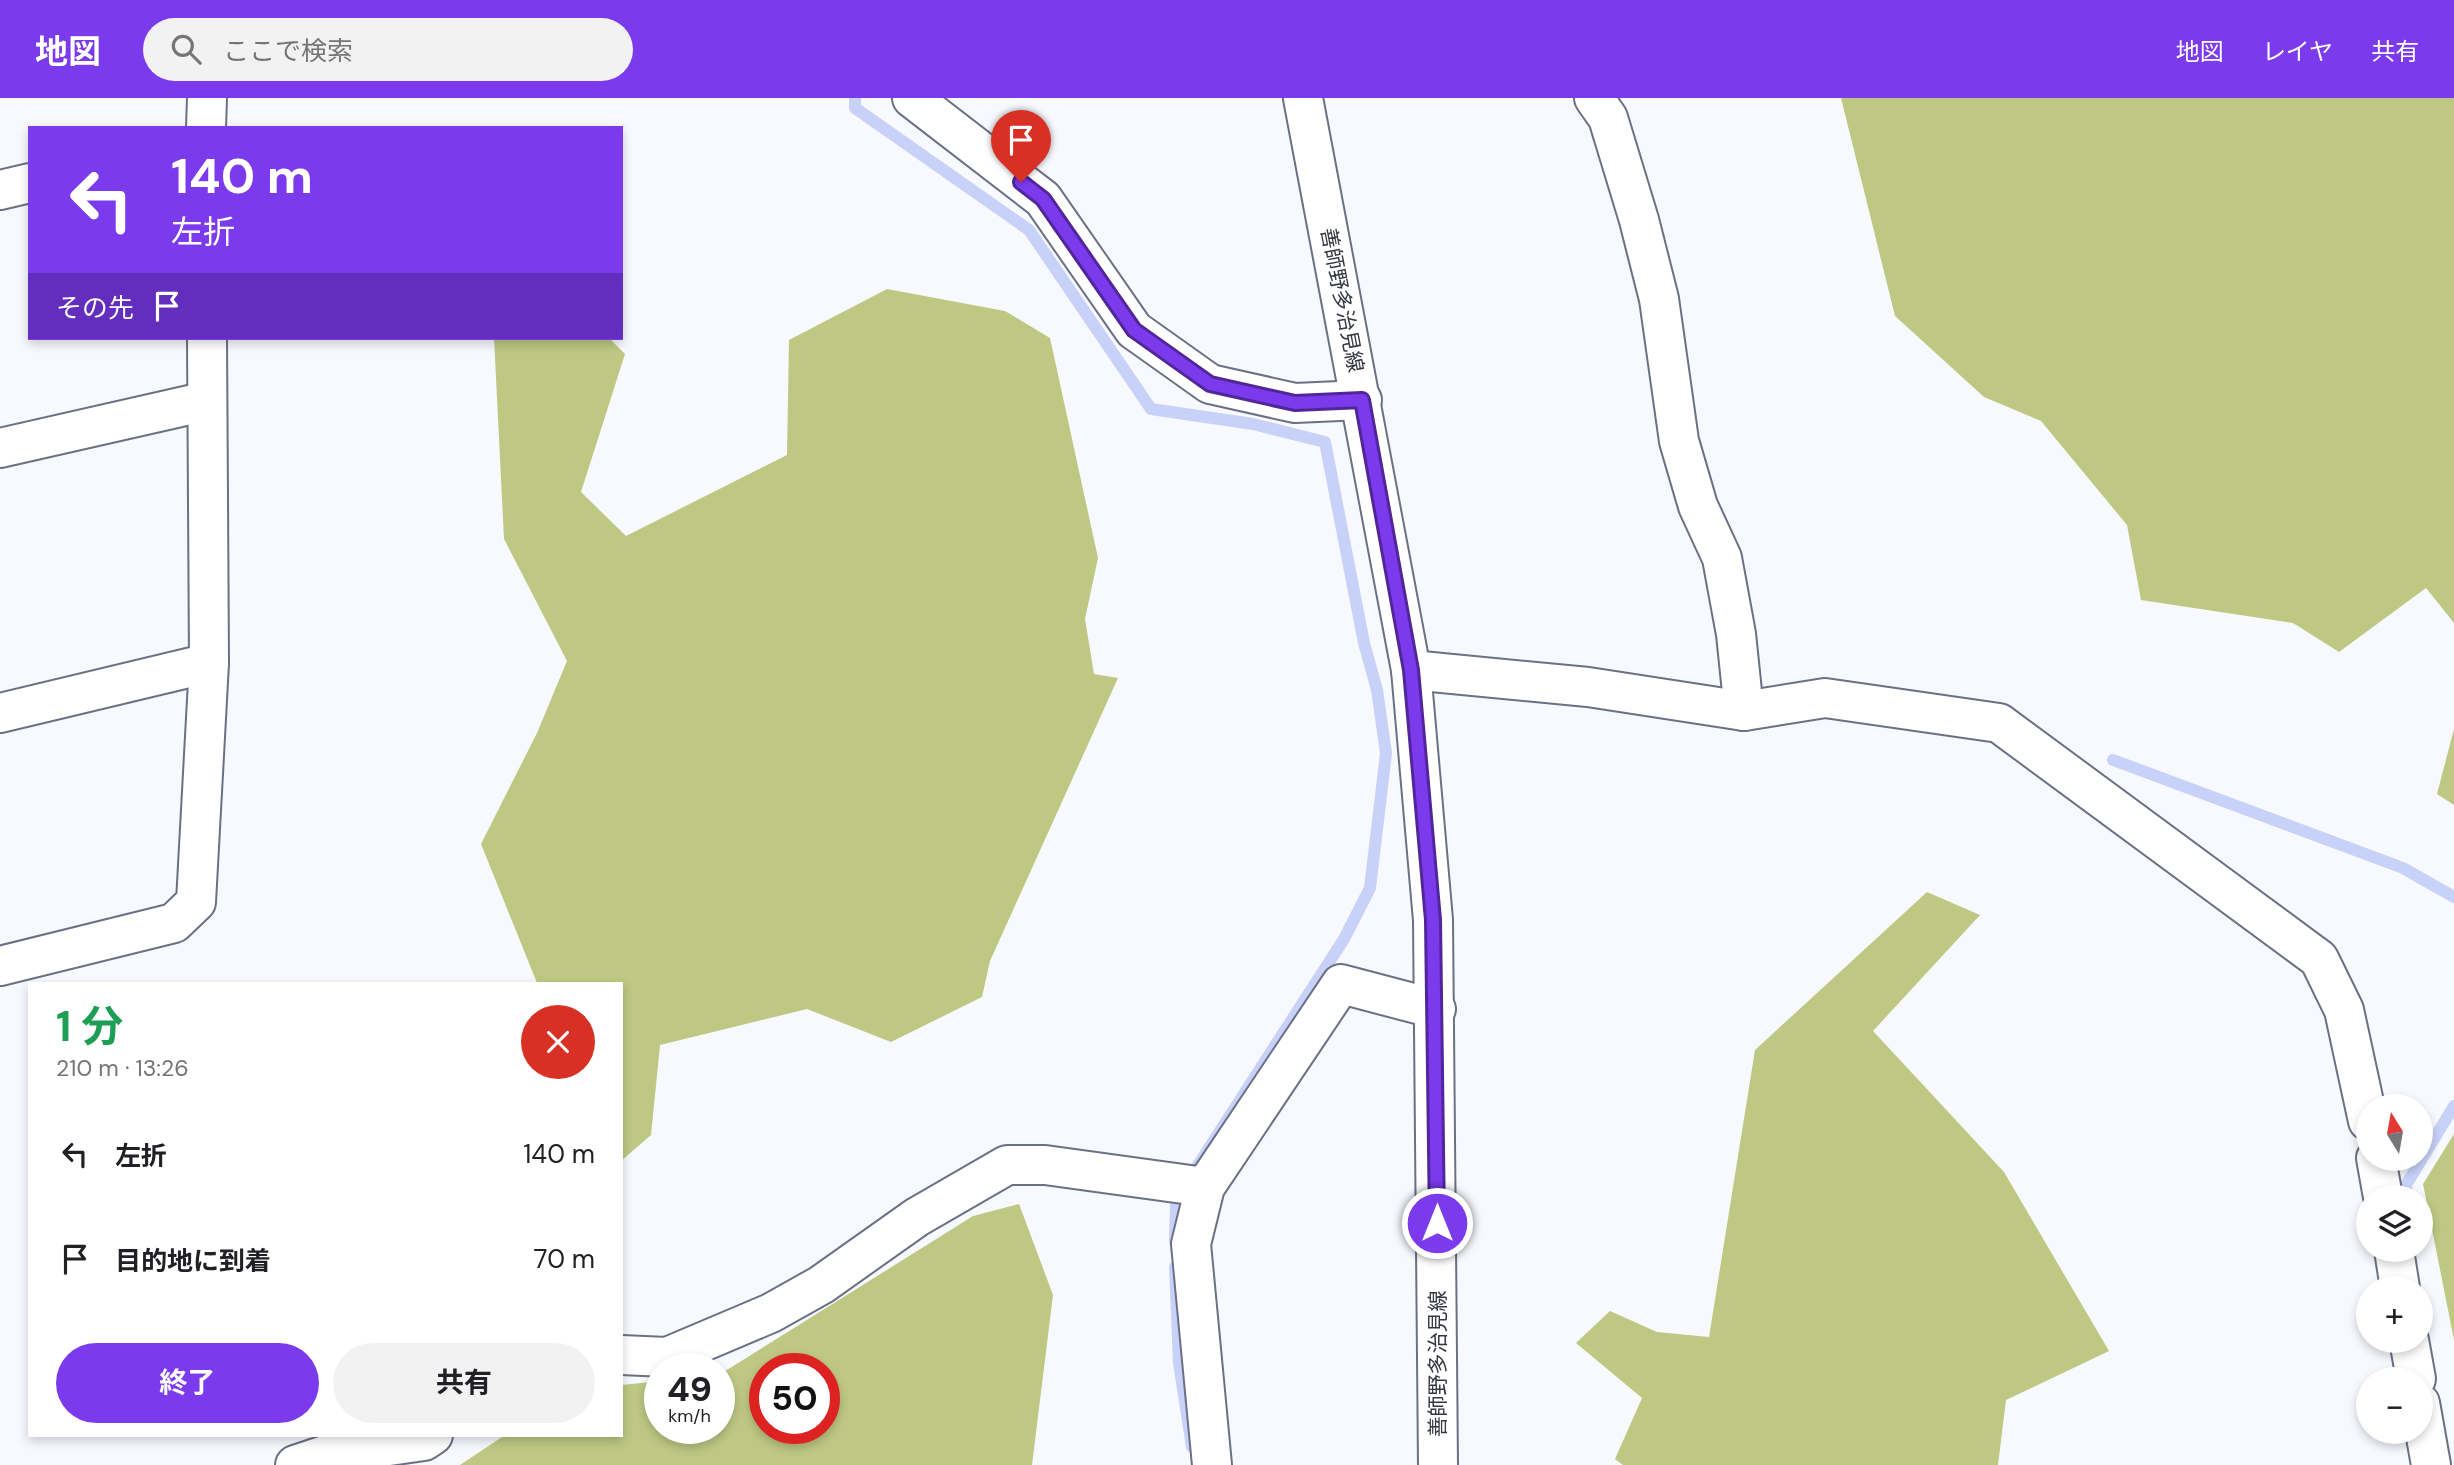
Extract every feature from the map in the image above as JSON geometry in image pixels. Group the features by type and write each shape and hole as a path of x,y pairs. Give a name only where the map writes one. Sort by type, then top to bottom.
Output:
{"street":[{"path":"206,98 206,126"},
{"path":"912,98 1043,199 1134,330 1210,384 1295,403 1362,400"},
{"name":"善師野多治見線","path":"1303,98 1411,670 1433,920 1436,1009 1438,1465"},
{"path":"1594,98 1608,118 1646,246 1658,299 1679,441 1698,506 1722,558 1736,634 1744,711"},
{"path":"0,190 28,183"},
{"path":"0,966 174,923 196,902 209,663 207,340"},
{"path":"0,448 207,401"},
{"path":"0,713 209,663"},
{"path":"1411,670 1588,687 1744,711 1825,698 1999,723 2319,959 2344,1010 2362,1094"},
{"path":"1212,1465 1191,1244 1205,1187 1341,984 1436,1009"},
{"path":"623,1355 667,1357 771,1313 821,1285 917,1217 1007,1165 1045,1165 1205,1187"},
{"path":"295,1465 325,1455 424,1441 430,1437"},
{"path":"2427,1444 2431,1465"}],"green space":[{"path":"1841,98 2454,98 2454,623 2426,588 2339,652 2293,623 2141,600 2127,525 2041,421 1984,397 1895,316"},
{"path":"887,289 1005,311 1050,338 1098,558 1085,619 1094,674 1118,678 990,961 982,997 891,1042 807,1009 660,1045 651,1135 623,1159 623,982 537,982 481,844 537,733 567,661 504,539 494,340 611,340 625,354 581,492 626,536 787,455 789,340"},
{"path":"2454,729 2454,805 2437,794"},
{"path":"1927,892 1980,915 1873,1031 2004,1172 2109,1351 2006,1400 1998,1465 1623,1465 1615,1459 1642,1398 1576,1343 1610,1311 1657,1332 1709,1337 1755,1050"},
{"path":"2454,1134 2454,1340 2433,1234 2433,1185 2423,1184"},
{"path":"1019,1204 1053,1295 1032,1465 460,1465 502,1437 623,1437 623,1385 644,1383 644,1444 735,1444 735,1365 749,1356 749,1444 840,1444 840,1353 754,1353 973,1216"}],"waterway":[{"path":"855,98 855,108 1029,230 1151,409 1253,424 1325,442 1364,643 1377,690 1386,753 1370,888 1344,939 1193,1173"},
{"path":"2113,760 2403,868 2454,897"},
{"path":"2406,1185 2454,1106"},
{"path":"1175,1242 1176,1205 1185,1189"},
{"path":"1175,1267 1179,1363 1192,1447"}],"route":[{"path":"1021,182 1043,199 1134,330 1210,384 1295,403 1362,400 1411,670 1433,920 1437,1223"}]}
